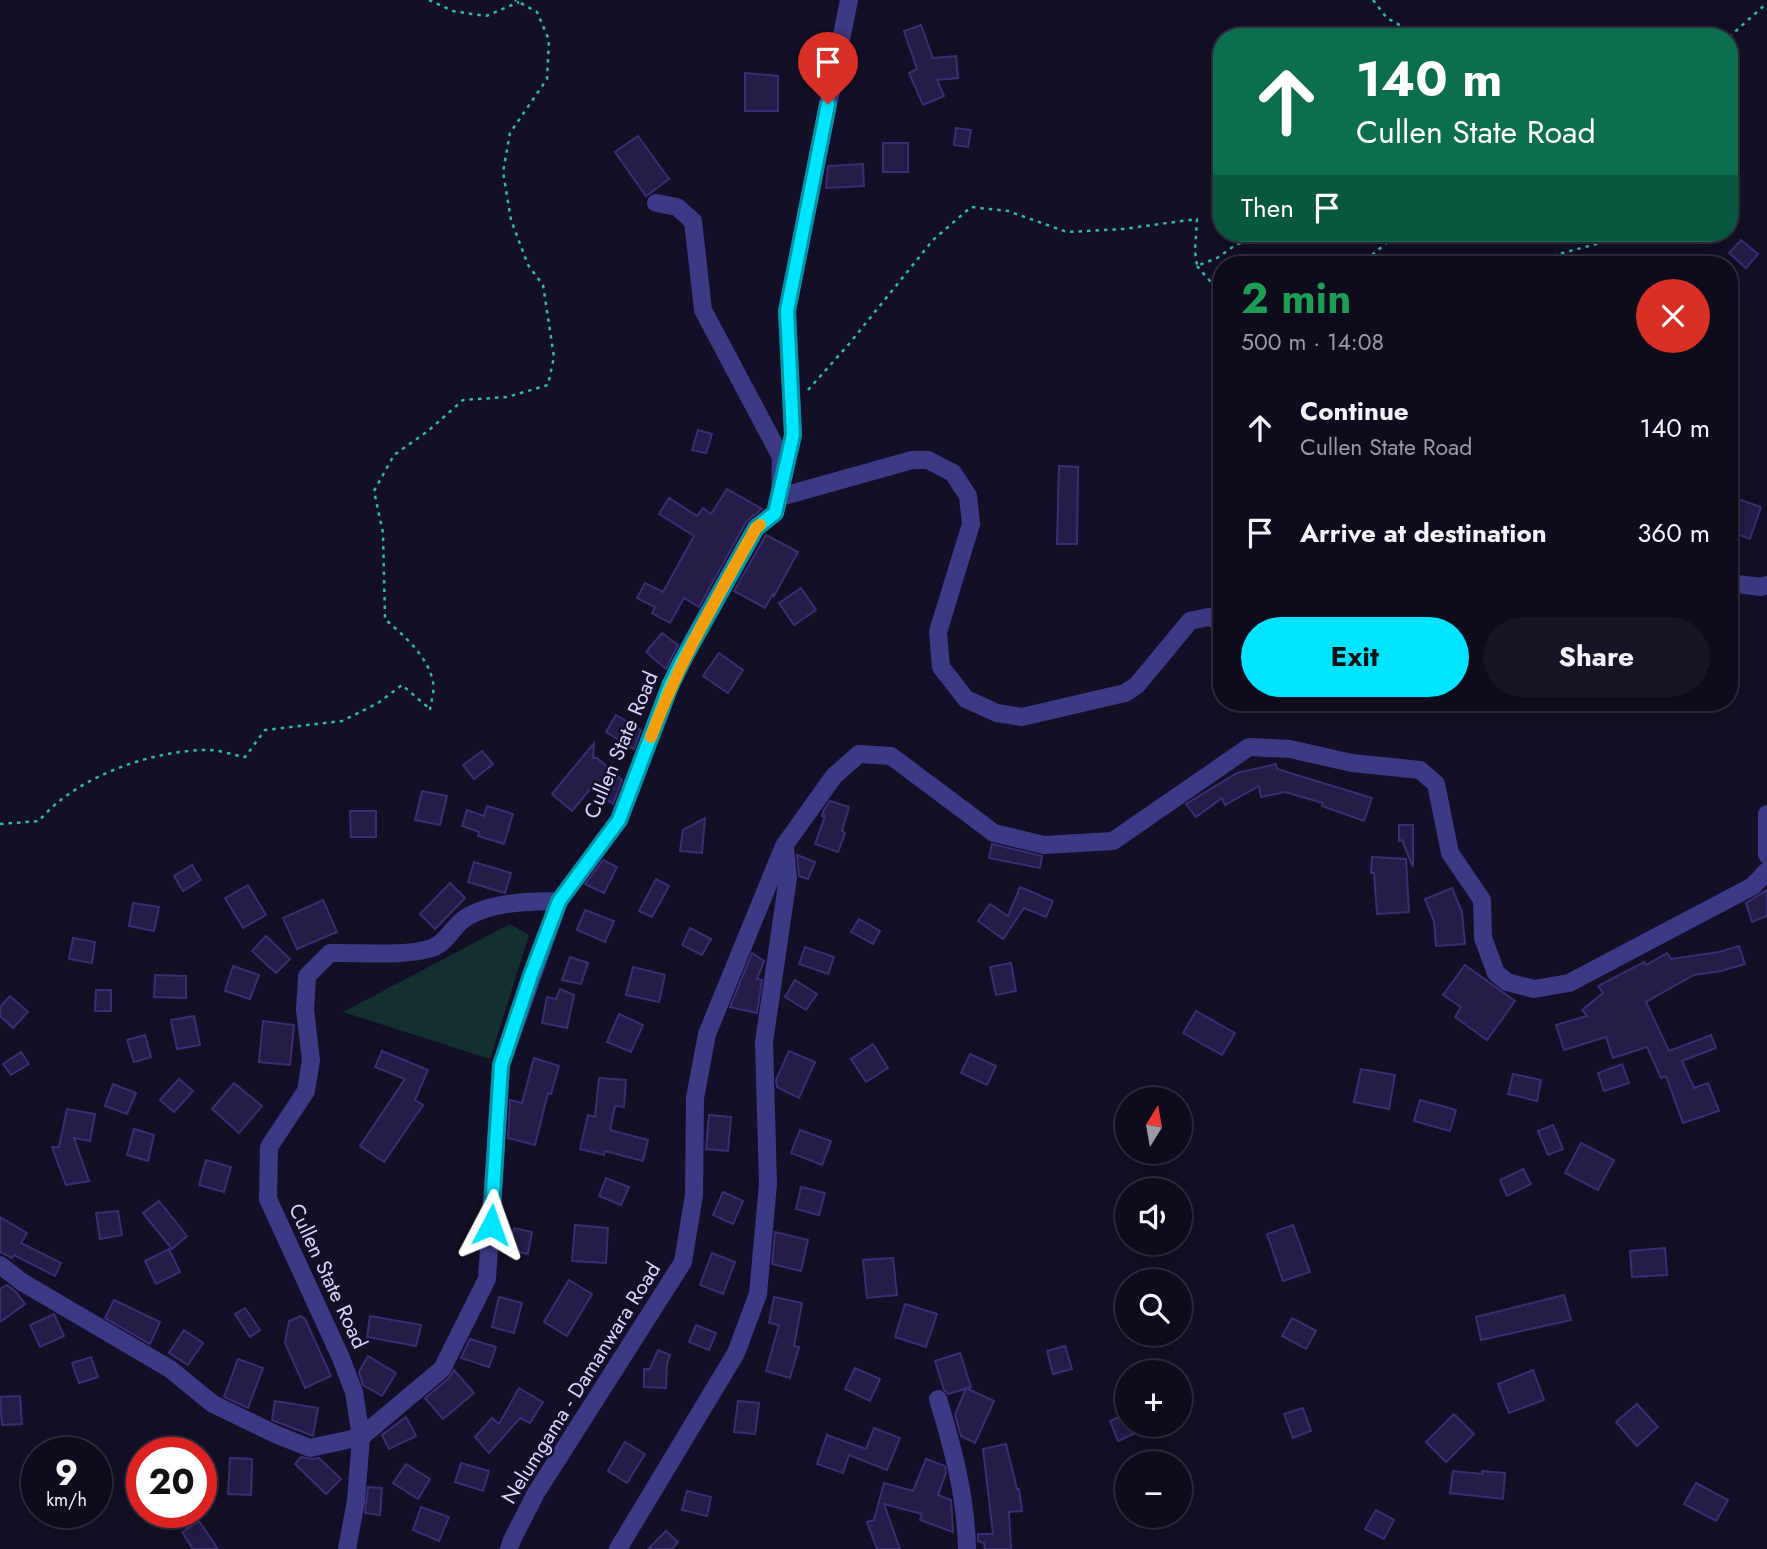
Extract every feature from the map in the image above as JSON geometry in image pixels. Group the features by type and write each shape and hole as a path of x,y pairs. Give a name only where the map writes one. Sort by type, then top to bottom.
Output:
{"street":[{"name":"Cullen State Road","path":"347,1549 356,1501 361,1437 354,1392 268,1199 269,1147 306,1091 312,1060 304,1010 307,976 330,953 436,947 465,918 524,901 559,901 619,820 676,675 756,528 775,513 780,497 793,435 787,311 849,0"},
{"path":"656,203 677,207 693,221 704,310 781,457 780,497 912,460 928,460 953,473 968,496 971,524 937,632 941,667 966,699 997,713 1022,718 1125,693 1138,685 1190,621 1213,618"},
{"path":"1738,584 1761,587 1767,585"},
{"name":"Nelumgama - Damanwara Road","path":"509,1549 537,1493 683,1262 694,1195 695,1098 707,1034 785,846 834,776 859,754 891,756 994,834 1044,845 1113,841 1249,747 1290,749 1352,763 1420,771 1436,784 1450,853 1482,901 1483,938 1496,973 1507,982 1534,989 1569,983 1626,955 1753,886 1767,871"},
{"path":"1767,814 1767,855"},
{"path":"618,1549 736,1353 758,1294 768,1184 764,1042 788,878 785,846"},
{"path":"0,1265 22,1282 170,1369 213,1404 275,1434 310,1448 361,1437 442,1369 487,1279 501,1065 559,901"},
{"path":"938,1399 957,1464 967,1527 967,1549"}],"path":[{"path":"0,824 39,821 50,808 89,781 151,756 209,750 245,757 265,730 342,721 378,704 402,685 430,710 434,684 427,663 385,619 383,533 374,491 394,455 428,431 463,400 507,397 548,385 554,358 543,285 528,265 511,220 503,172 510,133 547,79 549,40 537,12 517,1 486,16 453,11 429,0"},
{"path":"1373,0 1387,18 1405,28"},
{"path":"1738,29 1767,3"},
{"path":"792,409 849,344 933,240 971,207 1008,211 1068,232 1123,229 1197,219 1197,266 1213,285"},
{"path":"1220,256 1237,244 1248,242"},
{"path":"1371,256 1387,242"},
{"path":"1551,256 1604,242"},
{"path":"1197,266 1213,260"}],"green space":[{"path":"510,924 529,935 490,1059 343,1012"}],"building":[{"path":"921,25 933,58 956,56 958,78 937,80 944,96 923,105 909,73 917,69 904,31"},
{"path":"745,73 778,76 778,111 745,111"},
{"path":"956,128 971,130 968,147 954,145"},
{"path":"638,136 669,179 646,196 615,152"},
{"path":"883,143 908,143 908,172 883,172"},
{"path":"863,164 864,186 826,188 828,166"},
{"path":"1741,240 1758,254 1746,268 1738,261 1738,256 1729,253"},
{"path":"698,430 712,434 706,453 692,450"},
{"path":"1059,466 1078,467 1077,544 1057,544"},
{"path":"727,489 762,509 746,522 699,607 684,598 670,623 652,613 655,607 637,598 645,583 663,592 694,536 659,514 669,498 697,516 703,508 711,514"},
{"path":"1738,499 1761,507 1750,539 1738,534"},
{"path":"766,535 798,552 765,608 734,591"},
{"path":"801,588 816,610 794,625 779,603"},
{"path":"662,633 678,645 666,669 646,652"},
{"path":"719,653 743,670 728,693 703,676"},
{"path":"616,715 641,730 634,749 606,732"},
{"path":"594,743 593,758 597,758 622,780 613,804 591,788 572,811 552,794"},
{"path":"482,751 493,764 474,779 463,765"},
{"path":"1276,764 1277,769 1372,798 1364,821 1322,806 1323,803 1285,792 1261,797 1259,786 1225,805 1222,798 1196,817 1186,804 1237,773"},
{"path":"422,791 447,796 440,825 415,820"},
{"path":"830,801 849,807 842,831 845,833 838,852 815,844 825,816 822,816 824,810"},
{"path":"487,806 513,814 504,844 478,836 479,832 462,826 467,810 484,816"},
{"path":"350,811 376,811 376,837 351,837"},
{"path":"705,818 702,853 680,851 683,830"},
{"path":"1399,825 1413,825 1413,867 1402,840 1399,841"},
{"path":"992,844 1042,856 1040,868 989,858"},
{"path":"797,855 815,862 808,879 799,876"},
{"path":"1372,857 1406,859 1409,912 1377,914 1374,873 1371,873"},
{"path":"603,860 617,867 604,893 585,884"},
{"path":"474,862 511,873 505,893 468,882"},
{"path":"192,865 201,880 183,891 174,876"},
{"path":"656,879 669,886 652,917 639,911"},
{"path":"450,883 465,898 435,929 420,914"},
{"path":"248,885 266,915 243,928 225,898"},
{"path":"1020,887 1053,901 1046,917 1024,908 1003,939 978,921 990,904 1008,916"},
{"path":"1452,888 1462,912 1465,944 1436,946 1434,921 1425,899"},
{"path":"1767,890 1767,916 1752,922 1746,903"},
{"path":"323,900 337,932 297,949 283,918"},
{"path":"133,903 159,907 154,931 129,926"},
{"path":"585,910 614,921 605,942 577,930"},
{"path":"859,919 880,931 873,944 851,932"},
{"path":"690,928 711,939 702,955 682,945"},
{"path":"266,936 290,959 276,973 252,951"},
{"path":"73,938 95,942 92,963 69,959"},
{"path":"1739,946 1745,964 1694,975 1646,1002 1669,1051 1711,1035 1716,1048 1682,1061 1694,1088 1708,1083 1719,1111 1683,1123 1666,1076 1661,1078 1647,1047 1613,1058 1606,1037 1564,1050 1556,1025 1587,1016 1582,1010 1603,993 1598,986 1667,953 1671,959 1719,952"},
{"path":"805,947 834,957 828,974 799,964"},
{"path":"752,953 764,961 757,979 762,980 757,1013 730,1007"},
{"path":"570,957 588,963 581,984 562,980"},
{"path":"1011,963 1016,991 996,995 990,967"},
{"path":"1465,965 1515,1001 1487,1040 1455,1017 1461,1007 1443,995"},
{"path":"233,966 259,975 250,999 225,991"},
{"path":"633,967 665,975 659,1002 626,995"},
{"path":"155,975 186,976 186,998 154,997"},
{"path":"795,980 817,994 806,1010 785,997"},
{"path":"560,989 574,995 567,1028 542,1023 547,997 556,999"},
{"path":"96,990 111,990 111,1011 95,1011"},
{"path":"10,996 28,1012 13,1028 0,1016 0,1007"},
{"path":"1196,1011 1235,1033 1222,1055 1183,1033"},
{"path":"619,1014 643,1025 631,1052 607,1042"},
{"path":"194,1016 200,1045 177,1049 171,1020"},
{"path":"263,1021 294,1025 290,1065 259,1062"},
{"path":"145,1035 151,1057 134,1062 127,1040"},
{"path":"873,1044 888,1068 866,1082 851,1059"},
{"path":"382,1051 428,1070 415,1100 423,1105 384,1162 360,1146 405,1079 375,1067"},
{"path":"789,1051 815,1062 799,1098 777,1087 776,1080"},
{"path":"21,1052 29,1064 11,1075 3,1064"},
{"path":"970,1054 996,1066 987,1085 961,1073"},
{"path":"534,1058 559,1066 551,1094 548,1093 535,1145 508,1138 510,1100 522,1103"},
{"path":"1622,1064 1629,1083 1604,1091 1598,1073"},
{"path":"1361,1069 1395,1075 1389,1109 1354,1102"},
{"path":"1513,1074 1541,1080 1537,1101 1508,1094"},
{"path":"599,1078 626,1080 624,1107 615,1106 610,1130 648,1140 643,1161 605,1151 604,1155 580,1149 588,1115 595,1117"},
{"path":"179,1079 193,1091 174,1112 160,1100"},
{"path":"234,1083 262,1106 239,1133 212,1109"},
{"path":"113,1084 136,1093 127,1114 105,1106"},
{"path":"1420,1100 1456,1110 1450,1131 1414,1121"},
{"path":"67,1109 95,1114 90,1141 74,1138 89,1181 66,1185 52,1147 59,1147"},
{"path":"709,1115 731,1117 728,1151 706,1149"},
{"path":"1553,1125 1563,1149 1548,1155 1538,1131"},
{"path":"134,1129 154,1135 148,1161 127,1155"},
{"path":"800,1130 831,1141 822,1165 791,1153"},
{"path":"1581,1143 1614,1160 1598,1190 1565,1173"},
{"path":"206,1160 231,1167 224,1192 199,1185"},
{"path":"1523,1169 1531,1184 1507,1196 1500,1180"},
{"path":"606,1178 629,1187 621,1205 599,1196"},
{"path":"801,1187 825,1193 819,1215 796,1209"},
{"path":"723,1192 743,1201 733,1224 713,1215"},
{"path":"159,1201 187,1236 172,1249 143,1213"},
{"path":"118,1211 122,1235 100,1239 96,1213"},
{"path":"0,1217 27,1233 21,1243 61,1263 55,1276 14,1255 12,1258 0,1252"},
{"path":"575,1225 608,1228 606,1263 572,1261"},
{"path":"1293,1225 1310,1272 1283,1281 1267,1234"},
{"path":"514,1228 532,1232 528,1254 510,1250"},
{"path":"775,1232 808,1240 801,1271 772,1264"},
{"path":"1665,1248 1667,1275 1632,1277 1630,1251"},
{"path":"169,1249 180,1272 156,1284 145,1261"},
{"path":"712,1253 735,1262 723,1294 700,1285"},
{"path":"893,1258 897,1295 867,1298 863,1260"},
{"path":"569,1280 592,1294 567,1336 544,1322"},
{"path":"7,1285 25,1304 0,1322 0,1289"},
{"path":"1564,1295 1571,1320 1481,1340 1476,1317"},
{"path":"499,1297 522,1303 514,1333 492,1327"},
{"path":"774,1297 802,1303 794,1346 799,1347 790,1378 766,1371 779,1325 769,1323"},
{"path":"114,1300 160,1322 150,1344 105,1318"},
{"path":"905,1304 937,1314 926,1347 895,1337"},
{"path":"245,1308 260,1330 250,1337 235,1314"},
{"path":"54,1314 64,1336 40,1347 30,1325"},
{"path":"301,1316 305,1319 331,1376 305,1388 285,1343 289,1321"},
{"path":"370,1316 421,1325 416,1346 367,1337"},
{"path":"1292,1318 1316,1331 1306,1349 1282,1336"},
{"path":"696,1325 716,1333 709,1350 689,1342"},
{"path":"184,1330 203,1343 188,1365 169,1353"},
{"path":"470,1339 496,1347 489,1367 461,1358"},
{"path":"1065,1346 1072,1369 1053,1374 1047,1351"},
{"path":"658,1350 670,1355 666,1388 644,1387 644,1369 650,1369"},
{"path":"960,1353 971,1387 948,1394 944,1390 935,1361"},
{"path":"368,1356 396,1373 382,1396 363,1385 359,1372"},
{"path":"91,1357 98,1377 79,1383 72,1363"},
{"path":"238,1359 263,1368 248,1408 224,1397"},
{"path":"855,1368 880,1379 870,1401 845,1389"},
{"path":"454,1370 474,1393 443,1419 425,1398 449,1378"},
{"path":"1533,1370 1544,1400 1509,1413 1498,1384"},
{"path":"519,1388 543,1402 530,1423 520,1418 489,1453 475,1437 492,1418 499,1424"},
{"path":"966,1388 994,1401 975,1443 961,1436 955,1415"},
{"path":"20,1396 22,1424 2,1425 0,1397"},
{"path":"275,1401 318,1408 313,1436 272,1420"},
{"path":"738,1401 759,1403 755,1434 734,1432"},
{"path":"1637,1404 1658,1427 1637,1446 1616,1422"},
{"path":"1303,1408 1311,1431 1293,1438 1284,1414"},
{"path":"1454,1414 1474,1434 1446,1462 1426,1442"},
{"path":"406,1417 416,1436 389,1449 382,1435"},
{"path":"1115,1419 1115,1434 1110,1421"},
{"path":"874,1428 900,1438 887,1470 849,1455 843,1473 817,1464 827,1435 866,1449"},
{"path":"625,1442 645,1454 627,1483 608,1471"},
{"path":"1006,1444 1019,1489 1022,1511 1009,1512 1011,1549 985,1549 984,1543 978,1541 978,1534 993,1534 983,1449"},
{"path":"301,1457 319,1458 341,1479 326,1494 295,1464"},
{"path":"230,1458 252,1459 251,1495 228,1494"},
{"path":"926,1459 945,1466 946,1473 938,1495 951,1500 953,1532 920,1520 922,1514 884,1504 900,1549 877,1549 867,1522 874,1520 884,1483 913,1491"},
{"path":"461,1463 489,1471 483,1491 455,1482"},
{"path":"406,1464 430,1479 418,1499 393,1483"},
{"path":"1453,1471 1505,1473 1503,1499 1450,1493"},
{"path":"1696,1483 1728,1500 1716,1521 1684,1504"},
{"path":"368,1487 382,1488 380,1515 365,1513"},
{"path":"687,1491 711,1497 707,1516 682,1510"},
{"path":"421,1507 449,1517 439,1541 413,1530"},
{"path":"1376,1510 1394,1520 1384,1539 1365,1529"},
{"path":"188,1528 204,1528 218,1549 193,1549 182,1532"},
{"path":"666,1531 678,1542 672,1549 648,1549"}],"slow traffic":[{"path":"651,737 670,686 693,640 760,525"}],"route":[{"path":"491,1225 501,1065 559,901 619,820 681,663 756,528 775,513 780,497 793,435 787,311 828,104"}]}
